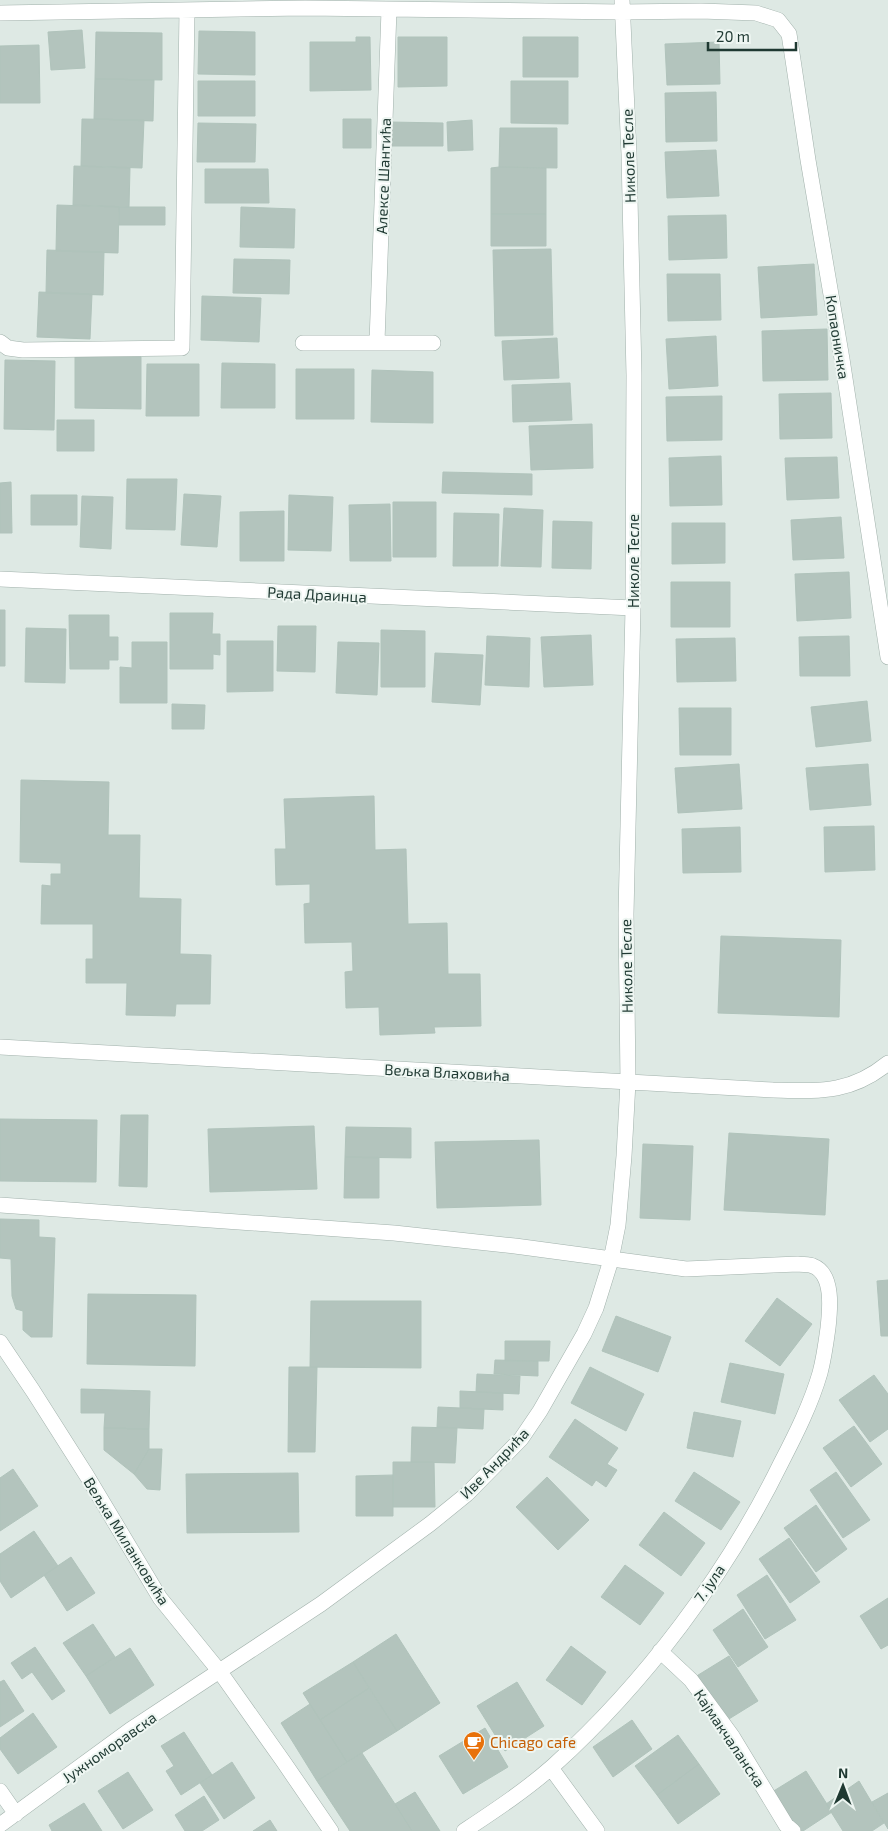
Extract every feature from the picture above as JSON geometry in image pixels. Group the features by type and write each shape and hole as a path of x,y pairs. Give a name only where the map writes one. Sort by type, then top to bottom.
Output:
{"street":[{"path":"0,13 35,6 187,10 305,4 389,10 622,6"},
{"name":"Копаоничка","path":"622,6 756,13 778,20 788,34 888,657"},
{"name":"Николе Тесле","path":"622,6 633,366 633,608 626,887 628,1082 626,1122"},
{"path":"0,342 8,348 23,350 182,348 187,10"},
{"name":"Алексе Шантића","path":"377,342 389,10"},
{"path":"303,343 433,343"},
{"name":"Рада Драинца","path":"0,579 633,608"},
{"name":"Вељка Влаховића","path":"0,1047 773,1090 834,1090 854,1084 870,1076 888,1063"},
{"name":"Иве Андрића","path":"220,1672 394,1552 467,1494 521,1439 540,1411 584,1334 596,1308 611,1260 619,1216 626,1122"},
{"path":"0,1205 394,1233 551,1250 611,1260"},
{"name":"7. јула","path":"464,1831 551,1768 616,1704 660,1650 690,1611 740,1539 768,1490 799,1427 820,1372 830,1308 827,1283 814,1266 798,1264 686,1269 611,1260"},
{"name":"Вељка Миланковића","path":"0,1342 87,1476 160,1598 220,1672 289,1768 331,1831"},
{"name":"Кајмакчаланска","path":"660,1650 697,1688 732,1736 786,1825 793,1831"},
{"name":"Јужноморавска","path":"0,1825 130,1730 220,1672"},
{"path":"551,1768 597,1831"},
{"path":"0,1791 16,1814"}],"building":[{"path":"82,30 85,68 51,70 48,32"},
{"path":"199,31 255,32 255,75 198,74"},
{"path":"96,32 162,33 162,80 95,79"},
{"path":"356,37 370,37 371,90 310,91 310,42 356,42"},
{"path":"398,37 447,37 447,86 398,87"},
{"path":"523,37 578,37 578,77 523,77"},
{"path":"719,42 720,84 667,85 665,44"},
{"path":"39,45 40,103 0,103 0,46"},
{"path":"95,79 154,80 153,121 94,119"},
{"path":"198,81 255,81 255,116 198,116"},
{"path":"511,81 568,81 568,124 511,123"},
{"path":"716,92 717,141 666,142 665,93"},
{"path":"82,119 144,120 142,168 81,166"},
{"path":"343,119 371,119 371,148 343,148"},
{"path":"472,120 473,150 448,151 447,122"},
{"path":"390,122 443,123 443,146 390,146"},
{"path":"198,123 256,124 255,162 197,162"},
{"path":"500,128 557,128 557,168 499,167"},
{"path":"716,150 719,196 667,198 665,152"},
{"path":"74,166 130,168 129,207 73,205"},
{"path":"491,168 546,168 546,214 491,214"},
{"path":"205,169 268,169 269,203 205,203"},
{"path":"57,205 119,207 118,253 56,251"},
{"path":"119,207 165,207 165,225 119,225"},
{"path":"241,207 295,209 294,248 240,247"},
{"path":"491,214 546,214 546,246 491,246"},
{"path":"726,215 727,258 669,260 668,216"},
{"path":"551,249 553,335 495,336 493,250"},
{"path":"47,250 104,252 103,295 46,293"},
{"path":"234,259 290,260 289,294 233,293"},
{"path":"814,264 817,315 761,318 758,267"},
{"path":"667,274 720,274 721,320 668,321"},
{"path":"39,292 92,294 90,339 37,337"},
{"path":"202,296 261,298 259,342 201,340"},
{"path":"827,329 828,380 763,381 762,331"},
{"path":"716,336 718,386 669,389 666,339"},
{"path":"557,338 559,378 504,380 502,341"},
{"path":"75,357 141,357 141,409 75,408"},
{"path":"5,360 55,361 54,430 4,429"},
{"path":"222,363 275,364 275,408 221,408"},
{"path":"147,364 199,364 199,416 146,416"},
{"path":"296,369 354,369 354,419 296,419"},
{"path":"372,370 433,372 433,423 371,422"},
{"path":"570,383 572,420 513,422 512,385"},
{"path":"831,393 832,438 780,439 779,394"},
{"path":"722,396 722,440 667,441 666,397"},
{"path":"57,420 94,420 94,451 57,451"},
{"path":"592,424 593,468 531,470 529,426"},
{"path":"721,456 722,505 670,506 669,458"},
{"path":"837,457 839,498 787,500 785,458"},
{"path":"443,472 532,474 532,495 442,493"},
{"path":"127,479 177,479 175,530 126,529"},
{"path":"11,482 12,533 0,533 0,483"},
{"path":"184,494 221,496 217,547 181,545"},
{"path":"31,495 77,495 77,525 31,525"},
{"path":"289,495 333,497 331,551 288,550"},
{"path":"82,496 113,497 111,549 80,547"},
{"path":"393,502 436,502 436,557 393,557"},
{"path":"390,504 391,561 350,561 349,505"},
{"path":"504,508 543,510 541,567 501,566"},
{"path":"284,511 284,561 240,561 240,512"},
{"path":"454,513 499,514 498,566 453,566"},
{"path":"841,517 844,558 793,560 791,520"},
{"path":"553,521 592,522 591,569 552,568"},
{"path":"672,523 725,523 725,563 672,564"},
{"path":"849,572 851,618 797,621 795,574"},
{"path":"671,582 730,582 730,627 671,627"},
{"path":"0,610 5,610 5,666 0,666"},
{"path":"170,613 213,613 212,634 220,634 220,655 213,654 213,669 170,669"},
{"path":"69,615 109,615 109,637 118,637 118,660 109,660 109,669 70,669"},
{"path":"278,626 316,626 315,672 277,671"},
{"path":"26,628 66,629 65,683 25,682"},
{"path":"381,630 425,631 425,687 381,687"},
{"path":"591,635 593,685 544,687 541,637"},
{"path":"487,636 530,638 529,687 485,685"},
{"path":"849,636 850,676 800,676 799,637"},
{"path":"735,638 736,681 677,682 676,639"},
{"path":"227,641 273,641 273,691 227,692"},
{"path":"132,642 167,642 167,703 120,703 120,667 132,668"},
{"path":"338,642 379,643 377,695 336,693"},
{"path":"435,653 483,655 480,705 432,702"},
{"path":"867,701 871,741 816,747 811,707"},
{"path":"172,704 205,705 204,729 172,729"},
{"path":"679,708 731,708 731,755 680,755"},
{"path":"739,764 742,809 678,813 675,768"},
{"path":"868,764 871,805 810,810 806,768"},
{"path":"21,780 109,782 108,835 140,835 139,898 181,899 180,954 211,955 210,1004 176,1004 175,1016 126,1015 127,983 86,983 86,959 93,959 93,924 41,924 42,885 51,886 51,874 61,874 61,863 20,862"},
{"path":"374,796 375,850 406,849 408,924 447,923 448,974 480,974 481,1026 434,1027 435,1033 380,1035 379,1007 346,1008 345,972 353,971 352,942 305,943 304,904 310,903 310,884 276,885 275,849 286,849 284,799"},
{"path":"874,826 875,870 825,872 824,827"},
{"path":"740,827 741,872 683,873 682,829"},
{"path":"721,936 841,940 839,1017 718,1013"},
{"path":"121,1115 148,1115 147,1187 119,1186"},
{"path":"0,1119 97,1120 96,1182 0,1181"},
{"path":"314,1126 317,1189 210,1192 208,1129"},
{"path":"346,1127 411,1128 411,1158 345,1157"},
{"path":"729,1133 829,1139 825,1215 724,1210"},
{"path":"539,1140 541,1205 437,1208 435,1142"},
{"path":"643,1144 693,1146 690,1220 640,1218"},
{"path":"345,1157 379,1158 379,1198 344,1198"},
{"path":"0,1219 39,1220 39,1237 55,1238 52,1337 31,1337 23,1330 23,1311 16,1309 12,1296 11,1259 0,1258"},
{"path":"888,1280 888,1336 881,1336 877,1281"},
{"path":"88,1294 196,1295 195,1366 87,1364"},
{"path":"777,1298 812,1324 780,1366 745,1341"},
{"path":"311,1301 421,1301 421,1368 310,1367"},
{"path":"616,1316 671,1337 658,1372 602,1351"},
{"path":"505,1341 550,1341 549,1361 505,1361"},
{"path":"495,1360 538,1361 538,1376 494,1374"},
{"path":"730,1363 784,1374 775,1414 721,1402"},
{"path":"289,1367 317,1367 315,1452 288,1452"},
{"path":"590,1367 644,1394 626,1431 571,1403"},
{"path":"477,1374 520,1376 519,1394 476,1392"},
{"path":"874,1375 888,1394 888,1429 870,1442 839,1400"},
{"path":"81,1389 150,1391 149,1429 104,1428 105,1413 81,1413"},
{"path":"460,1391 503,1393 503,1410 460,1408"},
{"path":"438,1407 484,1409 483,1429 437,1427"},
{"path":"694,1412 741,1421 733,1457 687,1448"},
{"path":"575,1419 618,1448 607,1464 617,1470 606,1487 596,1480 592,1486 549,1457"},
{"path":"854,1426 882,1464 851,1487 823,1448"},
{"path":"412,1427 457,1428 455,1463 411,1462"},
{"path":"104,1428 149,1429 149,1449 134,1474 104,1450"},
{"path":"149,1449 162,1449 160,1490 147,1489 134,1474"},
{"path":"393,1462 434,1462 435,1507 393,1507"},
{"path":"13,1469 38,1506 0,1531 0,1478"},
{"path":"694,1472 740,1502 721,1530 675,1501"},
{"path":"836,1472 870,1520 843,1538 810,1490"},
{"path":"298,1473 299,1532 187,1533 186,1474"},
{"path":"393,1475 393,1516 356,1516 356,1476"},
{"path":"547,1477 589,1520 558,1550 516,1507"},
{"path":"816,1505 847,1549 816,1572 784,1528"},
{"path":"664,1512 705,1543 681,1576 639,1545"},
{"path":"34,1531 58,1566 11,1598 0,1581 0,1554"},
{"path":"789,1538 820,1582 790,1603 759,1559"},
{"path":"71,1557 95,1593 67,1611 44,1575"},
{"path":"625,1565 664,1593 640,1625 601,1597"},
{"path":"767,1575 796,1620 765,1639 737,1595"},
{"path":"888,1598 888,1645 881,1649 860,1616"},
{"path":"743,1609 768,1647 738,1667 713,1630"},
{"path":"93,1624 115,1657 86,1676 63,1643"},
{"path":"396,1634 440,1703 397,1731 353,1662"},
{"path":"571,1646 606,1672 582,1705 546,1680"},
{"path":"35,1647 65,1691 52,1700 32,1672 22,1679 11,1663"},
{"path":"130,1648 154,1685 110,1714 86,1676"},
{"path":"729,1656 758,1701 724,1722 695,1677"},
{"path":"353,1662 369,1688 320,1720 303,1693"},
{"path":"4,1680 24,1711 0,1727 0,1682"},
{"path":"517,1682 544,1726 505,1751 477,1706"},
{"path":"369,1688 397,1731 347,1762 320,1720"},
{"path":"310,1704 347,1762 317,1781 281,1723"},
{"path":"33,1713 57,1747 18,1774 0,1749 0,1738"},
{"path":"632,1720 652,1749 613,1777 593,1747"},
{"name":"Chicago cafe","path":"485,1728 508,1767 463,1794 439,1756"},
{"path":"184,1732 212,1775 181,1795 166,1771 174,1766 161,1746"},
{"path":"678,1735 699,1764 657,1795 635,1766"},
{"path":"362,1753 412,1831 350,1831 317,1781"},
{"path":"232,1762 255,1798 224,1819 200,1783"},
{"path":"699,1764 720,1794 678,1824 657,1795"},
{"path":"806,1771 832,1812 803,1831 796,1831 772,1792"},
{"path":"128,1772 153,1810 123,1829 98,1791"},
{"path":"859,1781 884,1823 872,1831 843,1831 826,1804"},
{"path":"415,1792 440,1831 412,1831 395,1804"},
{"path":"888,1793 888,1829 872,1802"},
{"path":"204,1796 219,1820 202,1831 185,1831 175,1815"},
{"path":"84,1803 102,1831 52,1831 49,1825"},
{"path":"270,1820 277,1831 253,1831"}],"place":[{"name":"Chicago cafe","path":"474,1761"}]}
